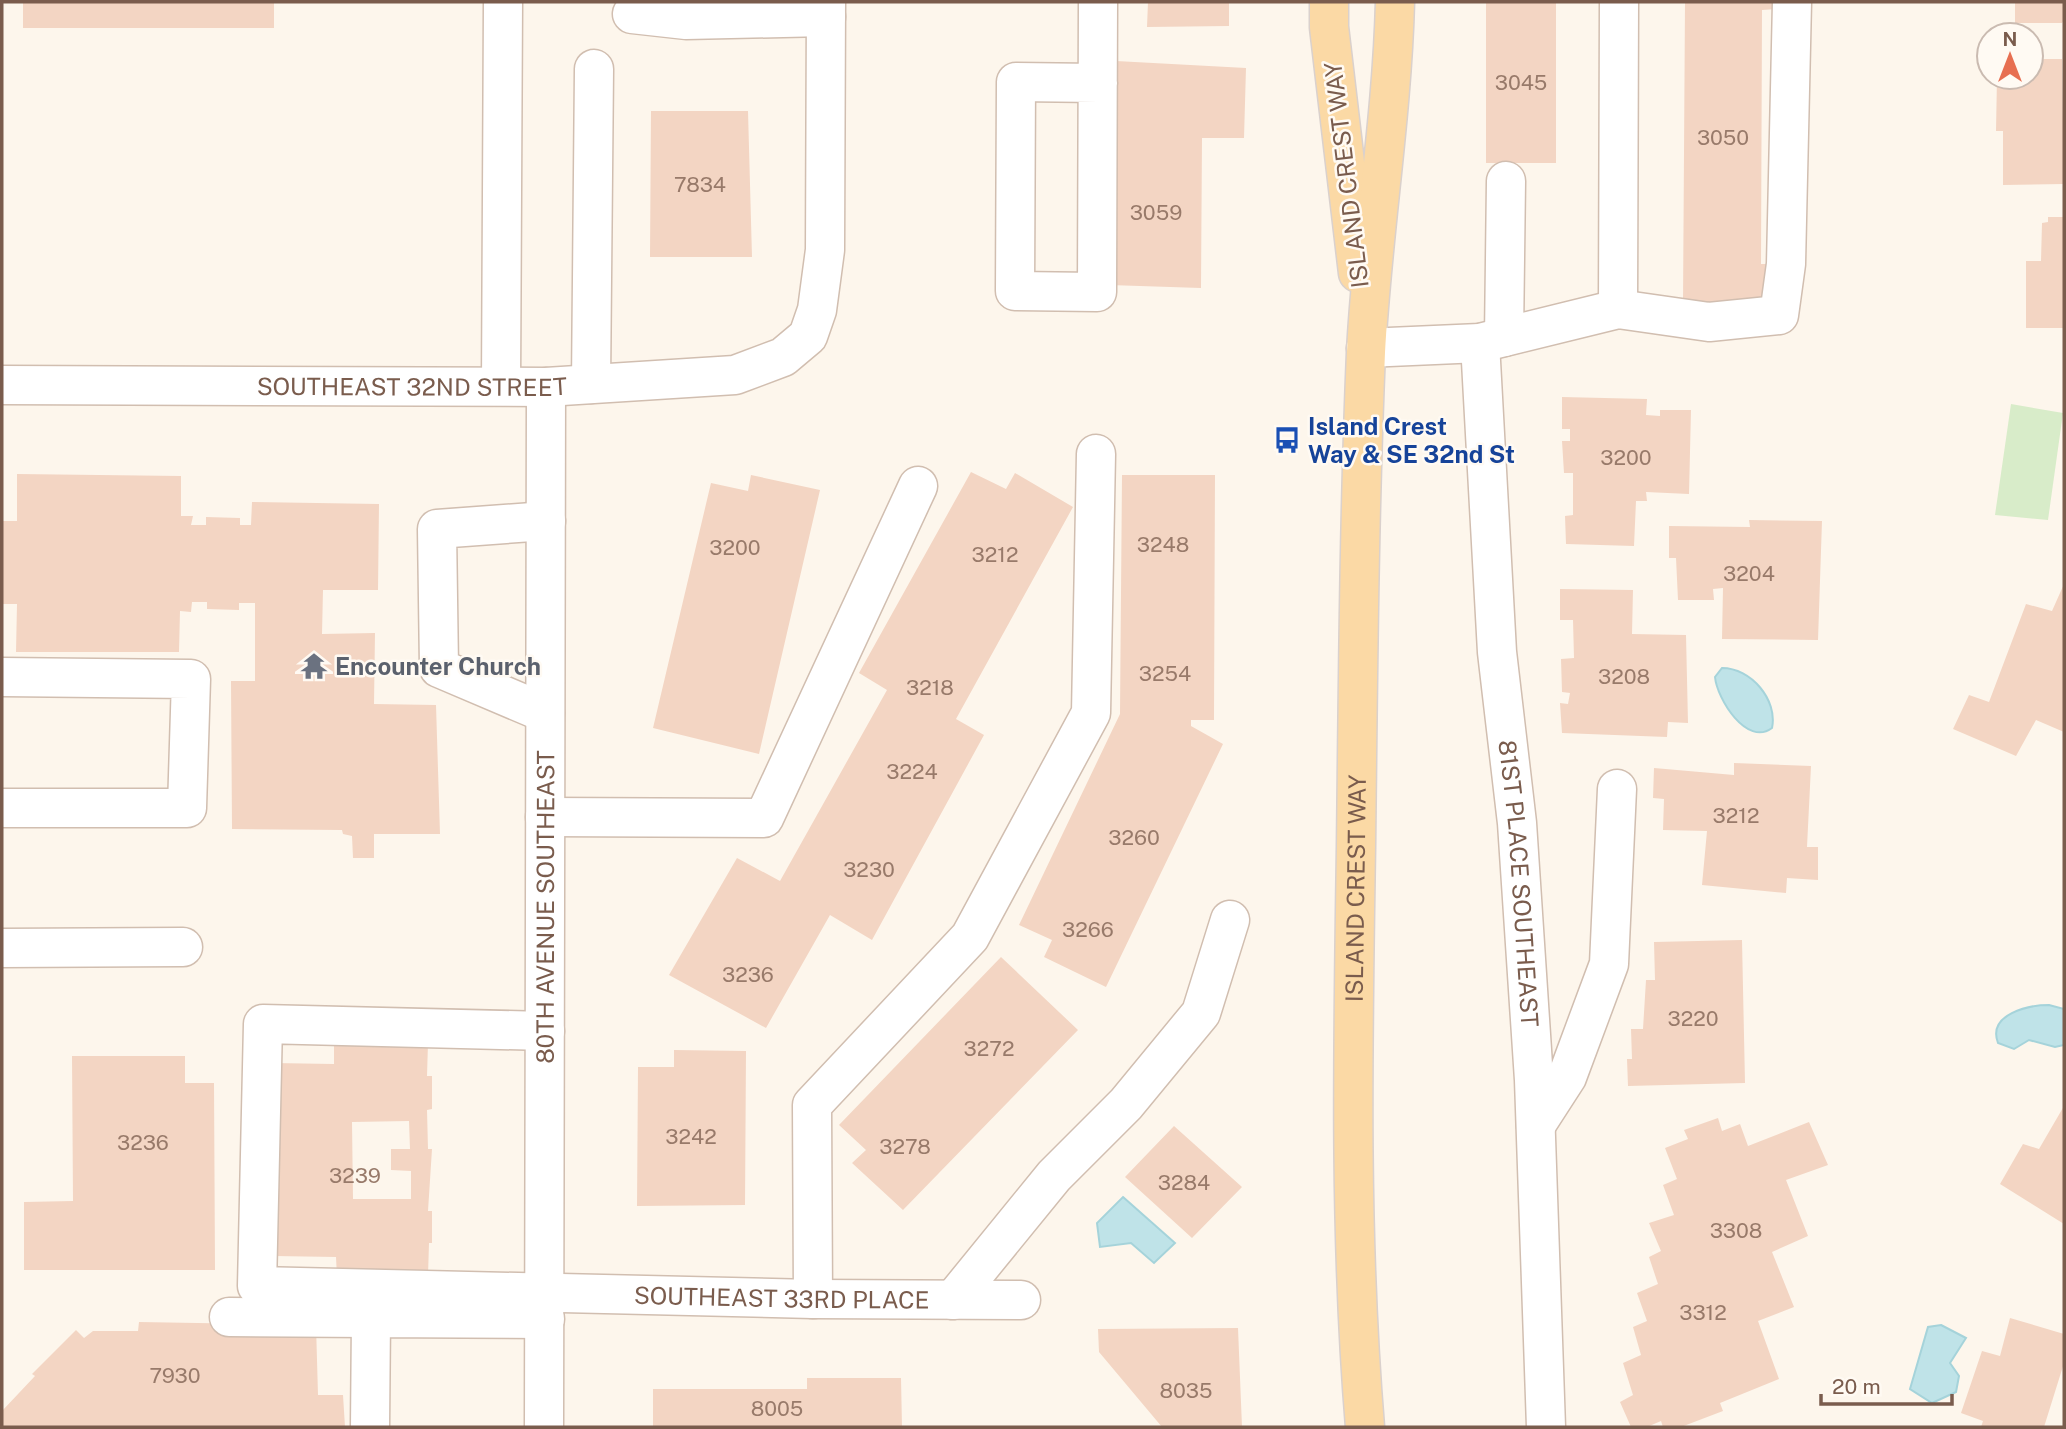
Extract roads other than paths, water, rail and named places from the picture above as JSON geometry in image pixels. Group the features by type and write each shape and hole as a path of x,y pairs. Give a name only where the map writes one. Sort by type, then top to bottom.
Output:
{"main road":[{"name":"ISLAND CREST WAY","path":"1329,2 1331,41 1366,348"},
{"name":"ISLAND CREST WAY","path":"1365,1427 1359,1351 1352,1138 1366,348 1393,81 1395,2"}],"street":[{"path":"501,386 503,2"},
{"path":"1097,83 1016,82 1015,291 1097,292 1098,2"},
{"path":"1618,309 1619,2"},
{"path":"1366,348 1492,340 1618,309 1709,322 1779,315 1786,264 1792,2"},
{"path":"632,14 686,20 826,9"},
{"name":"SOUTHEAST 32ND STREET","path":"2,385 546,387 735,375 783,357 808,336 817,310 825,250 826,9"},
{"path":"591,384 594,69"},
{"name":"81ST PLACE SOUTHEAST","path":"1506,181 1492,340 1496,652 1517,822 1536,1125 1546,1427"},
{"name":"80TH AVENUE SOUTHEAST","path":"544,1427 546,387"},
{"path":"813,1299 812,1105 970,937 1091,713 1096,454"},
{"path":"545,817 764,818 918,486"},
{"path":"545,713 439,668 438,529 546,521"},
{"path":"2,677 191,679 187,808 2,808"},
{"path":"1536,1125 1567,1077 1609,964 1617,789"},
{"path":"953,1300 1055,1176 1126,1104 1201,1013 1230,920"},
{"path":"2,948 183,947"},
{"path":"545,1031 263,1024 257,1286 545,1306"},
{"name":"SOUTHEAST 33RD PLACE","path":"545,1306 813,1299 1021,1300"},
{"path":"229,1317 371,1318 545,1306"},
{"path":"370,1427 371,1318"}],"water":[{"path":"1722,668 1743,673 1760,688 1771,707 1772,728 1762,732 1753,731 1735,718 1717,686 1715,677"},
{"path":"2049,1005 2064,1009 2064,1045 2055,1047 2029,1040 2014,1049 1998,1043 1996,1033 2004,1018 2021,1009"},
{"path":"1123,1197 1175,1243 1154,1263 1131,1243 1100,1247 1097,1223"},
{"path":"1941,1325 1966,1338 1950,1363 1959,1376 1956,1392 1932,1403 1910,1389 1928,1327"}],"place":[{"name":"Island Crest Way & SE 32nd St","path":"1287,440"},
{"name":"Encounter Church","path":"314,666"}]}
